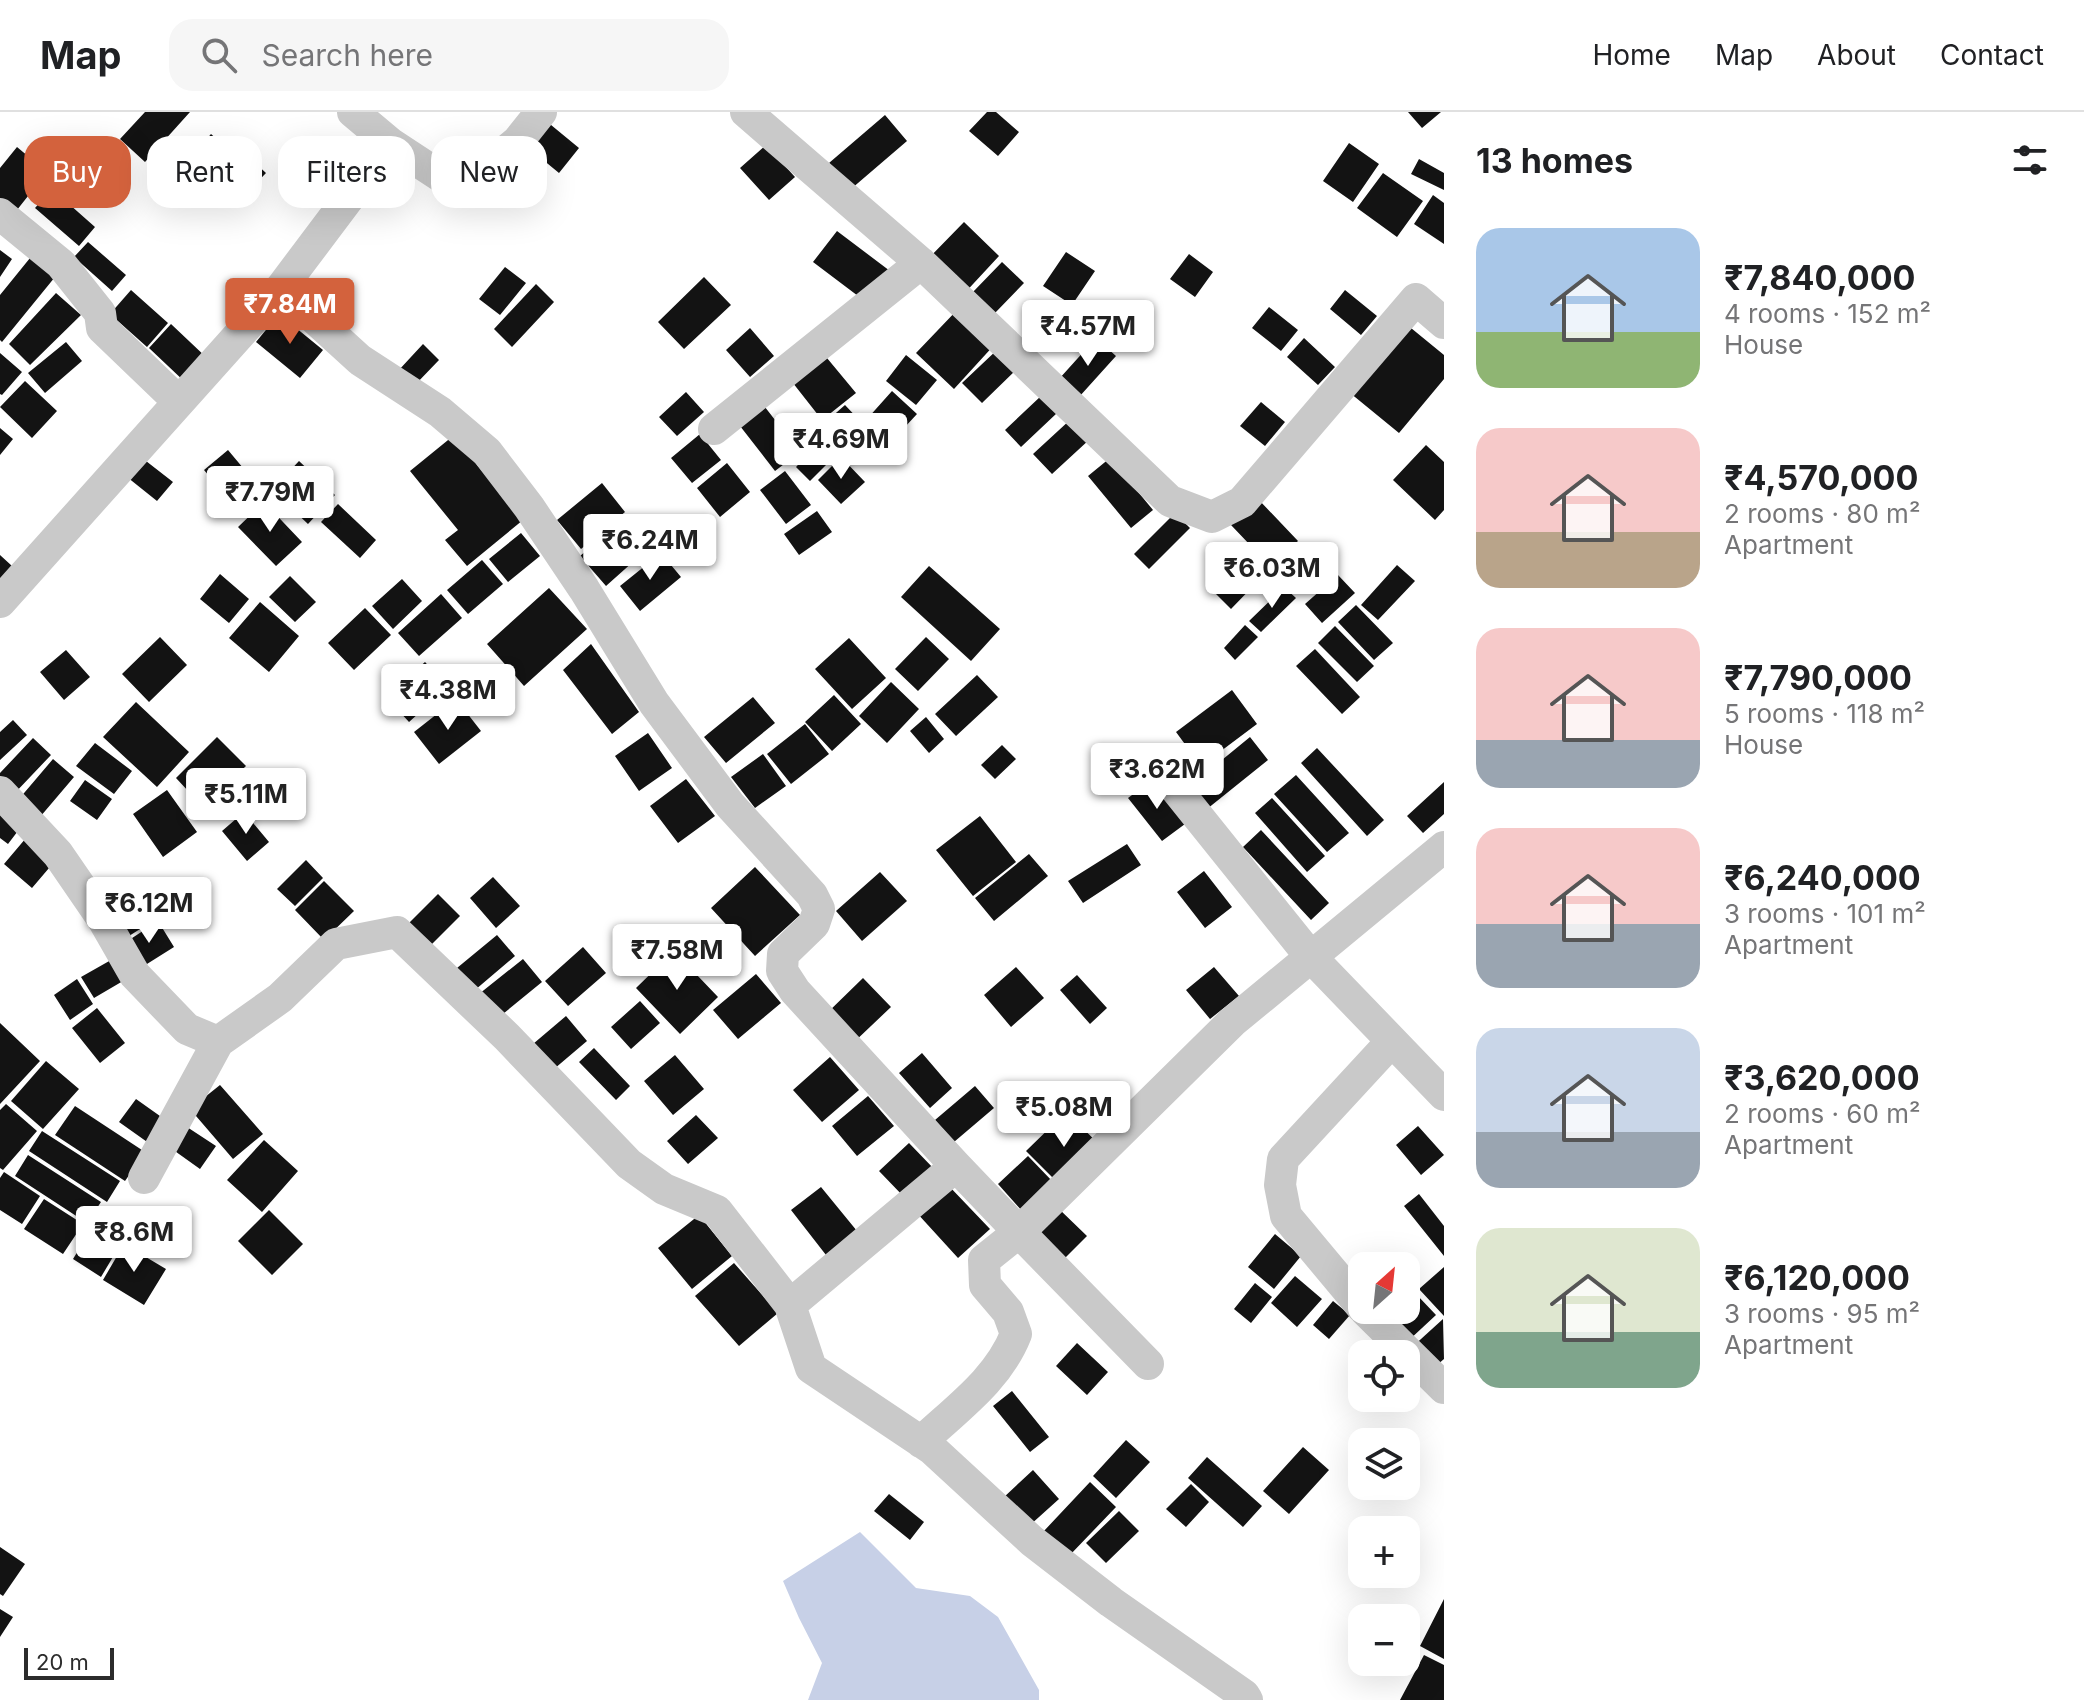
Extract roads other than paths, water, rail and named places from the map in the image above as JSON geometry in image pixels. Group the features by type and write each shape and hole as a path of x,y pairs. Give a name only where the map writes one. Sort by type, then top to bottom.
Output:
{"street":[{"path":"353,112 382,136"},
{"path":"415,159 460,189 518,141 541,112"},
{"path":"746,112 921,263 1170,501 1212,517 1242,502 1416,299 1444,323"},
{"path":"0,602 281,288 341,208"},
{"path":"0,214 61,264 100,313 102,328 178,401"},
{"path":"714,429 921,263"},
{"path":"281,288 360,360 440,412 487,452 529,507 584,589 654,703 730,805 812,895 819,909 814,924 783,954 782,971 795,991 956,1166 1148,1364"},
{"path":"1155,763 1310,956 1444,1095"},
{"path":"0,792 58,854 104,921 135,975 187,1029 218,1042"},
{"path":"921,1442 993,1374 1008,1354 1016,1334 1008,1312 985,1285 984,1260 1019,1232 1232,1022 1444,847"},
{"path":"144,1178 218,1042 280,998 336,944 397,932 507,1037 629,1164 664,1189 717,1211 790,1305 811,1368 932,1449 1032,1541 1247,1700"},
{"path":"1348,1290 1286,1216 1280,1185 1283,1159 1392,1041"},
{"path":"790,1305 956,1166"},
{"path":"1379,1324 1444,1388"}],"water":[{"path":"860,1532 916,1588 970,1596 998,1617 1039,1690 1039,1700 808,1700 822,1663 783,1581"}]}
